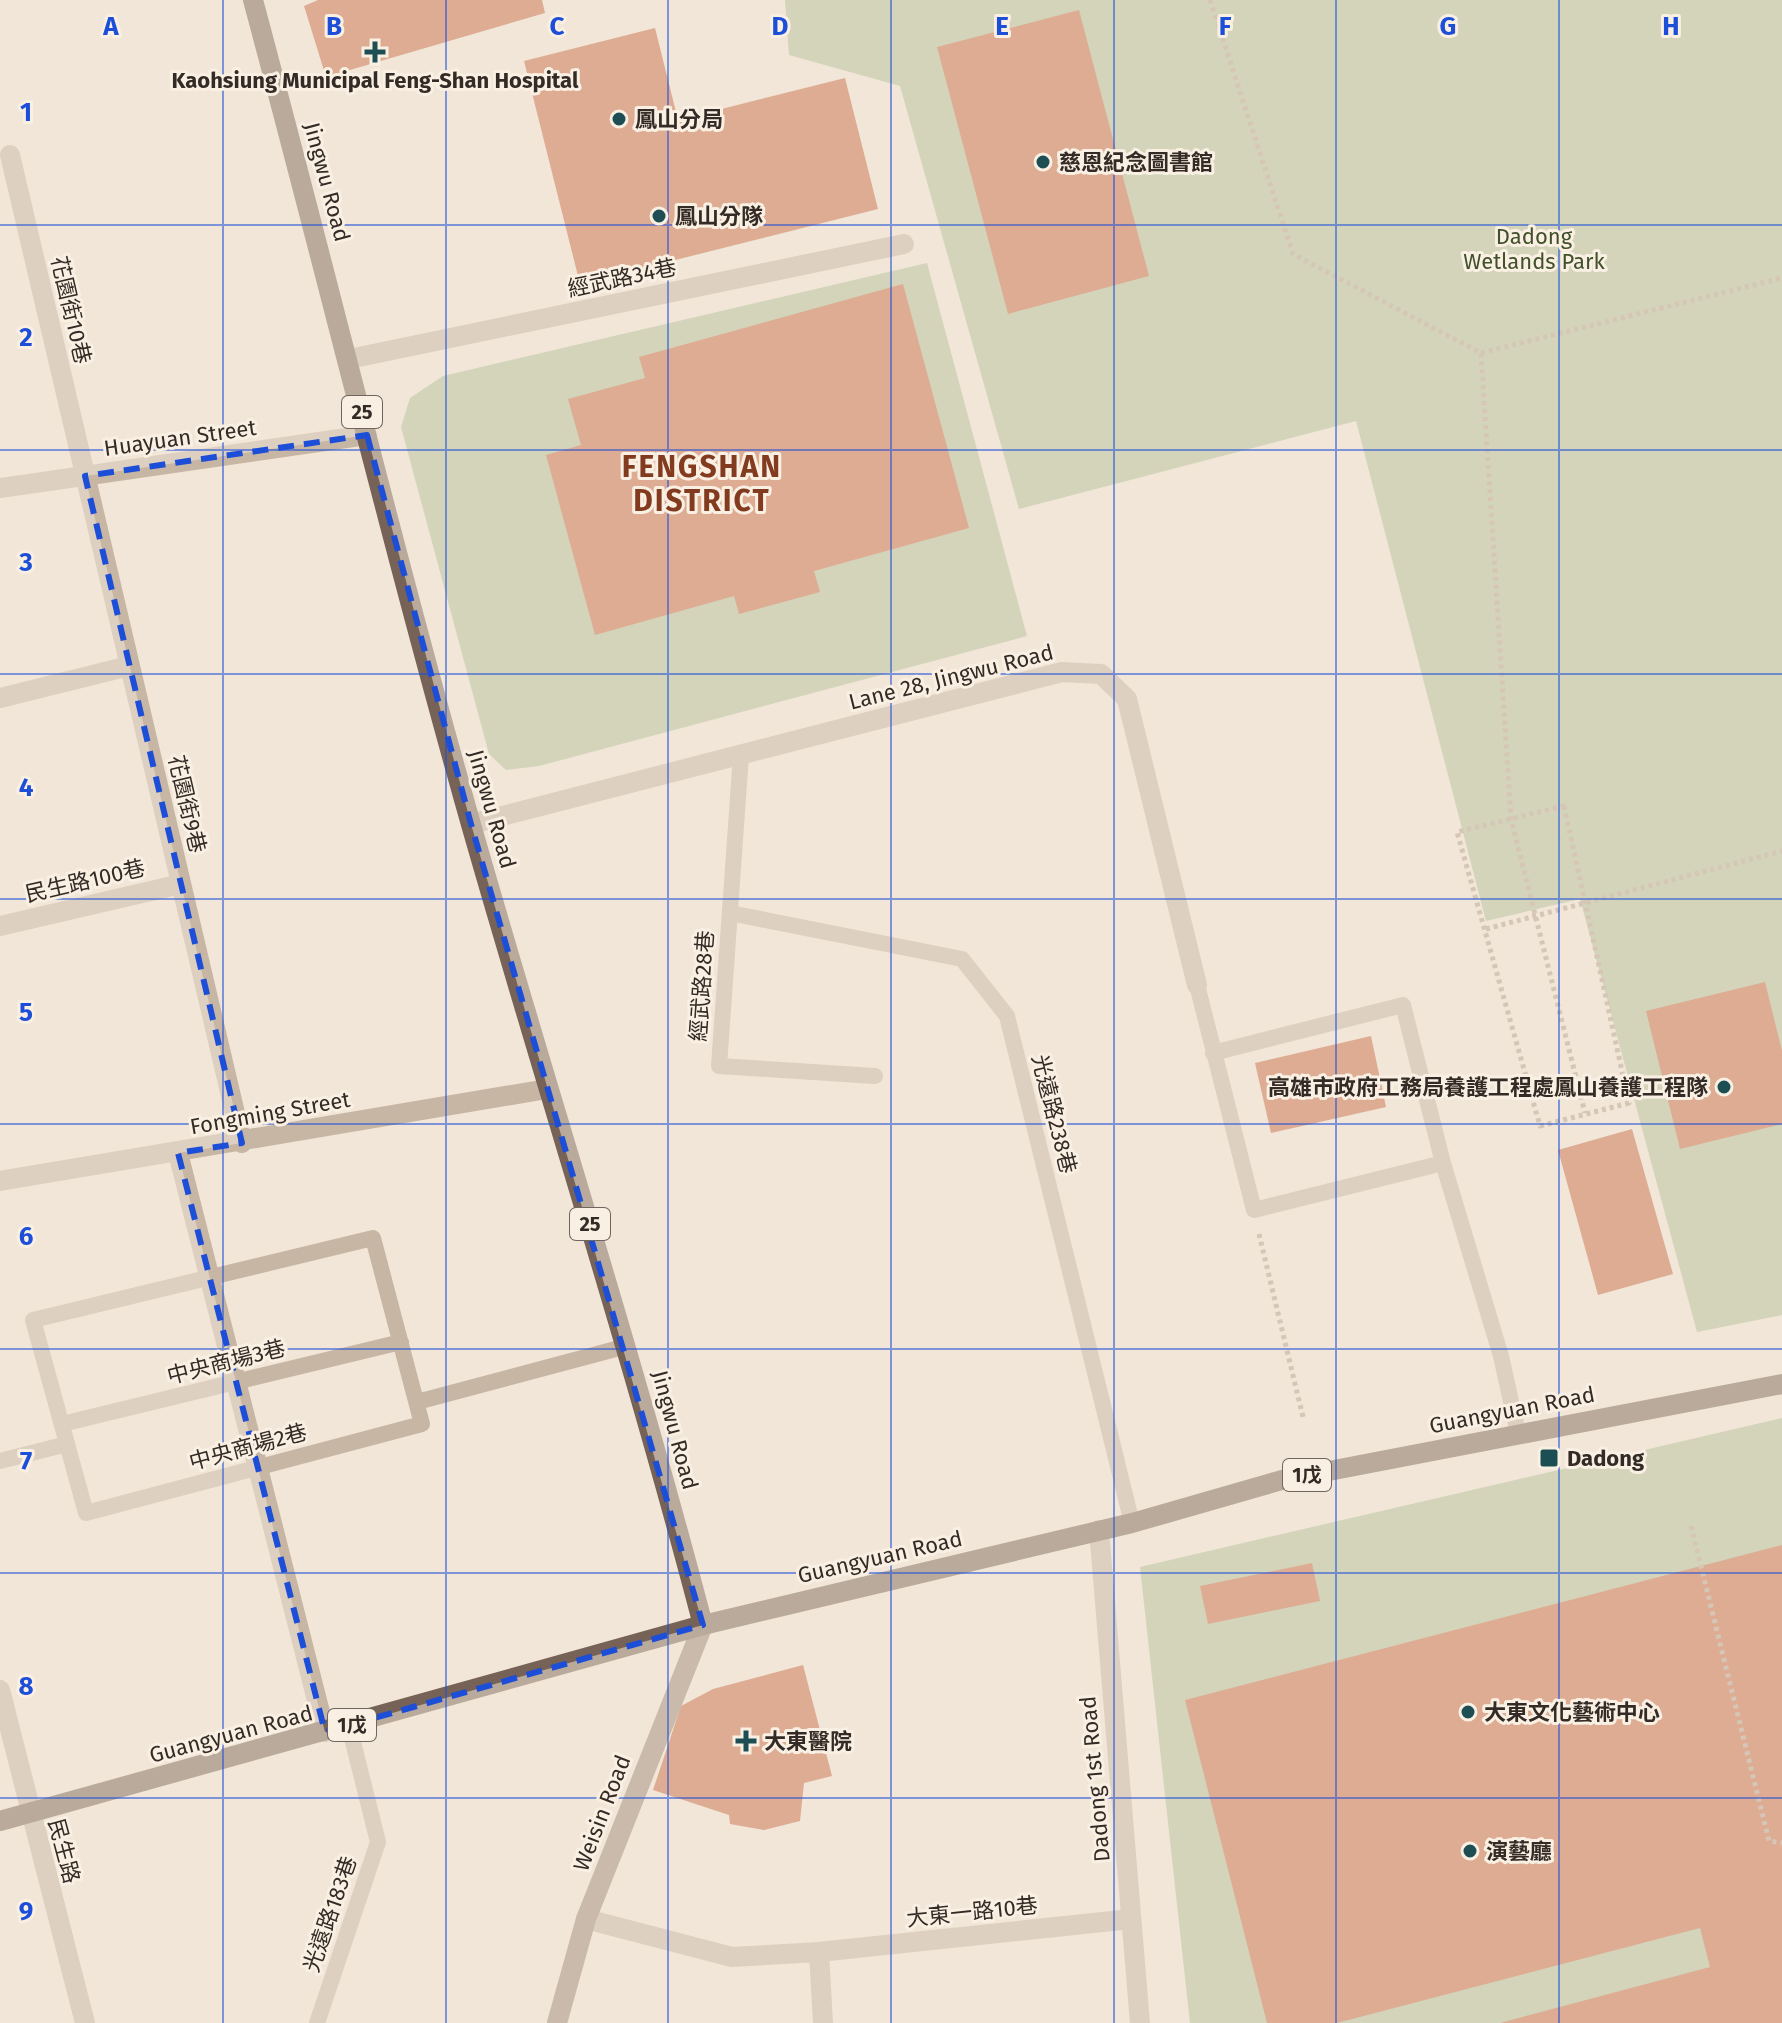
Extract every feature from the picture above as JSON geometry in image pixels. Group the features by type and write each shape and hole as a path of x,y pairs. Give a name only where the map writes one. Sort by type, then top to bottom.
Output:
{"main road":[{"name":"Jingwu Road","path":"253,0 471,824 547,1089 627,1346 703,1625"},
{"name":"Guangyuan Road","path":"0,1821 703,1625 1132,1523 1282,1480 1782,1384"},
{"name":"Weisin Road","path":"557,2023 586,1919 703,1625"}],"street":[{"name":"花園街10巷","path":"10,155 85,476"},
{"name":"經武路34巷","path":"349,359 904,244"},
{"name":"Huayuan Street","path":"0,488 367,435"},
{"name":"花園街9巷","path":"85,476 242,1143"},
{"path":"0,698 129,666"},
{"name":"Lane 28, Jingwu Road","path":"471,824 1062,672 1101,674 1127,699 1197,985"},
{"name":"民生路100巷","path":"0,926 181,884"},
{"name":"Fongming Street","path":"0,1181 242,1143 547,1089"},
{"path":"178,1153 325,1732"},
{"name":"Dadong 1st Road","path":"1099,1530 1140,2023"},
{"name":"民生路","path":"0,1690 29,1814 85,2023"},
{"name":"大東一路10巷","path":"586,1919 732,1957 819,1952 1131,1919"},
{"path":"819,1952 823,2023"}],"lane":[{"name":"經武路28巷","path":"741,755 719,1066 875,1076"},
{"name":"光遠路238巷","path":"730,913 962,959 1007,1016 1132,1523"},
{"name":"Lane 28, Jingwu Road","path":"1197,985 1254,1210"},
{"path":"1213,1053 1403,1005 1443,1163 1501,1356 1518,1433"},
{"path":"1254,1210 1443,1163"},
{"path":"0,1461 67,1444 33,1320 373,1238 417,1402 627,1346"},
{"name":"中央商場3巷","path":"62,1424 401,1342"},
{"name":"中央商場2巷","path":"67,1444 86,1513 422,1424 417,1402"},
{"name":"光遠路183巷","path":"317,2023 378,1842 349,1726"}],"path":[{"path":"1210,0 1293,254 1481,353 1782,278"},
{"path":"1481,353 1511,819 1585,1113"},
{"path":"1564,806 1629,1103 1540,1126 1457,832 1511,819 1564,806"},
{"path":"1486,929 1782,851"},
{"path":"1254,1210 1303,1417"},
{"path":"1691,1526 1769,1841 1782,1843"}],"highlighted area":[{"path":"367,435 471,824 703,1625 325,1732 178,1153 242,1143 85,476"}],"green space":[{"name":"Dadong Wetlands Park","path":"785,0 1782,0 1782,1315 1697,1332 1580,899 1486,921 1356,421 1019,509 900,86 789,55"},
{"path":"927,263 1027,636 539,766 506,770 489,754 401,427 410,398 443,376"},
{"name":"大東文化藝術中心","path":"1782,1418 1782,2023 1190,2023 1140,1567"}],"building":[{"name":"Kaohsiung Municipal Feng-Shan Hospital","path":"318,0 542,0 545,13 326,77 304,6"},
{"name":"慈恩紀念圖書館","path":"1079,10 1149,276 1008,314 937,47"},
{"path":"655,28 678,120 845,78 878,209 580,284 524,61"},
{"path":"903,284 969,528 814,571 820,592 739,614 734,596 595,635 546,455 581,445 568,399 645,378 639,357"},
{"name":"高雄市政府工務局養護工程處鳳山養護工程隊","path":"1765,982 1782,1051 1782,1124 1680,1149 1646,1011"},
{"path":"1371,1036 1386,1107 1271,1133 1255,1063"},
{"path":"1632,1129 1673,1274 1598,1295 1558,1150"},
{"name":"大東文化藝術中心","path":"1782,1545 1782,2023 1500,2023 1710,1967 1700,1928 1337,2023 1267,2023 1185,1700"},
{"path":"1312,1563 1320,1601 1208,1624 1200,1586"},
{"name":"大東醫院","path":"803,1665 832,1776 804,1783 800,1821 764,1830 730,1824 729,1815 653,1790 681,1706 713,1689"}],"place":[{"name":"Kaohsiung Municipal Feng-Shan Hospital","path":"375,52"},
{"name":"鳳山分局","path":"619,119"},
{"name":"慈恩紀念圖書館","path":"1043,162"},
{"name":"鳳山分隊","path":"659,216"},
{"name":"高雄市政府工務局養護工程處鳳山養護工程隊","path":"1724,1087"},
{"name":"Dadong","path":"1549,1458"},
{"name":"大東文化藝術中心","path":"1468,1712"},
{"name":"大東醫院","path":"746,1741"},
{"name":"演藝廳","path":"1470,1851"}],"district":[{"name":"FENGSHAN DISTRICT","path":"702,484"}]}
